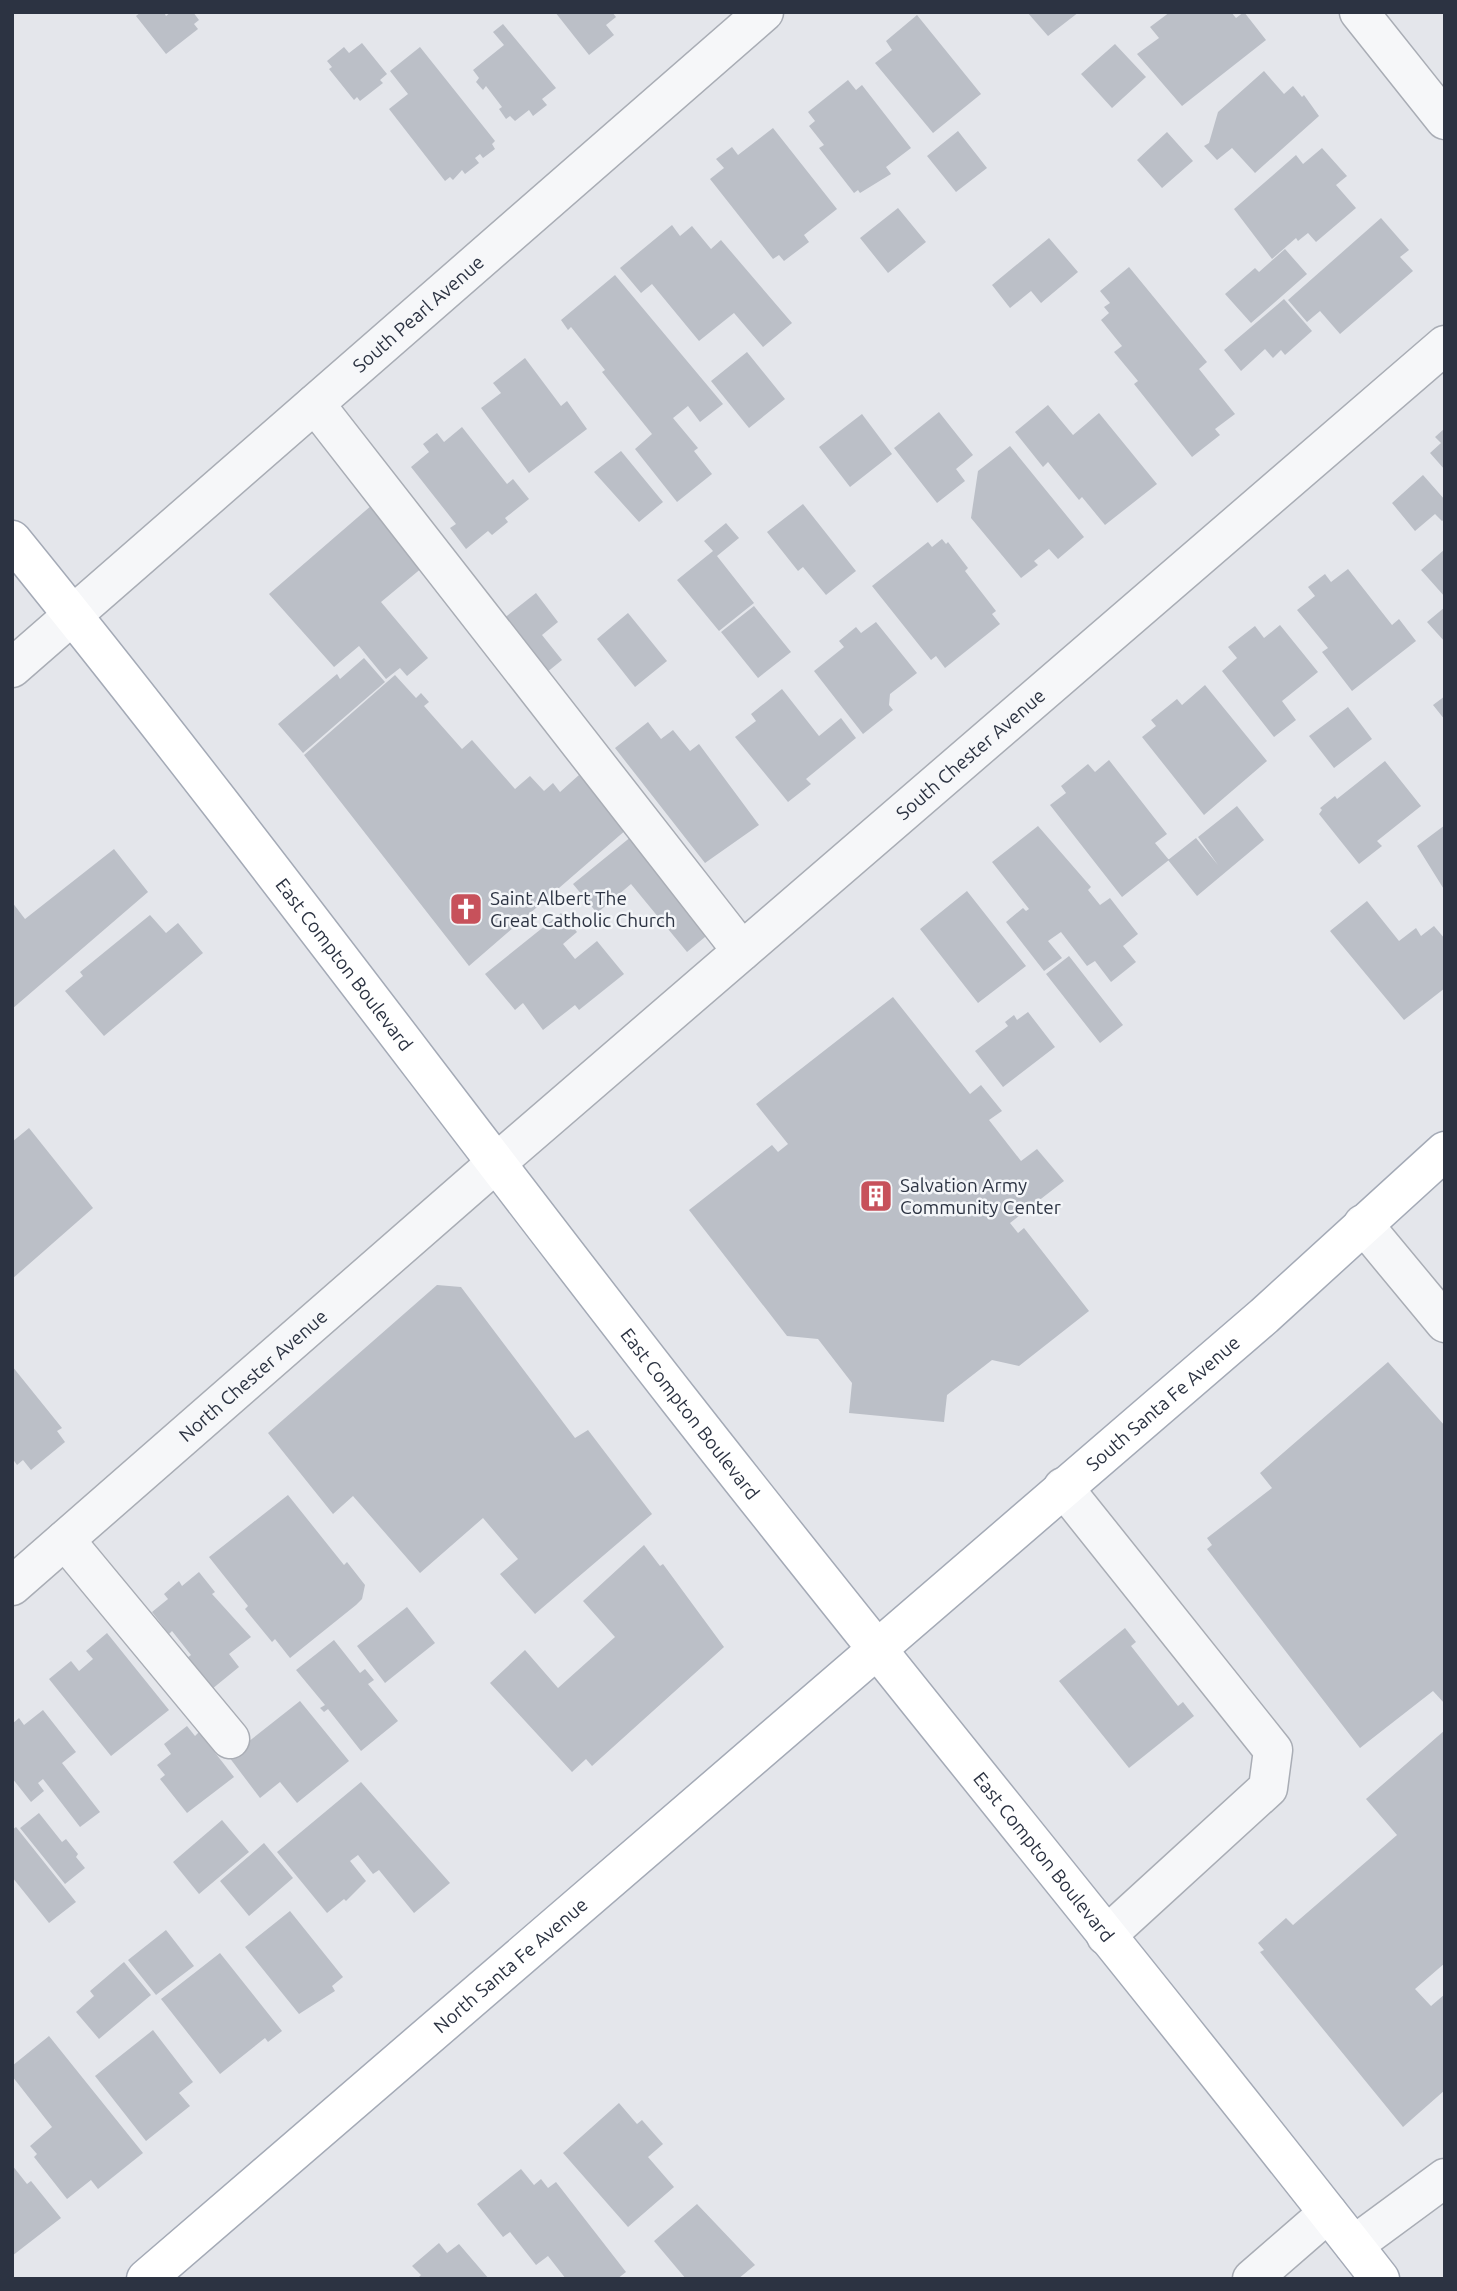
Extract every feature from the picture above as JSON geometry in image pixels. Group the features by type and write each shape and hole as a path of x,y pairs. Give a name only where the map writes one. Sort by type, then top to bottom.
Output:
{"main road":[{"name":"East Compton Boulevard","path":"12,540 874,1648 1380,2279"},
{"name":"South Santa Fe Avenue","path":"874,1648 1264,1316 1445,1151"},
{"name":"North Santa Fe Avenue","path":"146,2279 874,1648"}],"street":[{"name":"South Pearl Avenue","path":"12,668 764,12"},
{"path":"1359,12 1445,121"},
{"name":"South Chester Avenue","path":"495,1164 1445,345"},
{"path":"315,404 742,951"},
{"name":"North Chester Avenue","path":"12,1586 495,1164"},
{"path":"1363,1224 1445,1323"},
{"path":"1063,1487 1273,1750 1268,1788 1106,1936"},
{"path":"65,1540 230,1739"},
{"path":"1354,2245 1445,2178"},
{"path":"1252,2279 1328,2213"}],"building":[{"path":"141,12 164,12 166,16 171,12 193,12 199,20 194,24 198,29 166,54 136,16"},
{"path":"555,12 612,12 616,17 606,25 614,35 589,55"},
{"path":"1027,12 1079,12 1048,36"},
{"path":"1170,12 1231,12 1236,18 1244,12 1266,40 1182,106 1137,54 1159,38 1150,27"},
{"path":"917,15 981,94 933,133 875,63 892,50 886,41"},
{"path":"503,24 556,88 542,99 547,105 533,116 529,110 515,121 510,116 506,119 499,109 502,107 486,86 483,90 476,82 479,78 473,70 504,45 493,32"},
{"path":"362,43 387,74 380,80 383,83 360,101 357,97 354,100 329,69 332,67 327,61 344,47 349,53"},
{"path":"1115,44 1146,77 1112,108 1081,74"},
{"path":"420,47 495,141 492,144 495,149 483,158 480,154 475,158 479,163 465,174 462,170 453,180 450,177 445,181 389,109 408,94 390,71"},
{"path":"1264,71 1284,94 1293,86 1302,97 1304,95 1319,116 1255,173 1232,148 1217,160 1204,146 1209,143 1218,112"},
{"path":"848,80 856,90 862,85 911,148 886,167 891,174 860,193 858,190 854,193 819,148 824,145 809,126 815,121 808,112"},
{"path":"773,128 837,209 804,235 809,242 784,261 779,255 773,259 710,179 724,168 716,159 732,147 738,155"},
{"path":"958,131 987,168 956,192 927,156"},
{"path":"1167,132 1193,161 1162,188 1137,160"},
{"path":"1322,148 1347,176 1336,185 1356,208 1316,242 1308,233 1298,241 1296,238 1272,259 1234,209 1296,155 1303,164"},
{"path":"898,208 926,242 888,273 860,238"},
{"path":"1381,218 1409,250 1400,257 1413,271 1340,334 1320,311 1307,322 1288,300"},
{"path":"672,225 680,236 692,226 711,249 721,240 792,323 763,347 734,313 699,341 652,284 641,293 620,268"},
{"path":"1049,238 1078,272 1041,303 1031,291 1010,308 992,285"},
{"path":"1285,249 1307,274 1251,323 1225,294 1255,268 1259,272"},
{"path":"1129,267 1207,362 1199,369 1235,414 1215,429 1220,435 1192,457 1134,384 1138,381 1114,352 1122,346 1101,320 1109,313 1104,307 1110,303 1100,291"},
{"path":"615,275 723,404 700,422 688,406 673,418 698,448 694,451 712,474 677,502 635,449 652,434 602,372 605,370 571,327 568,330 561,320"},
{"path":"1284,299 1312,331 1285,355 1281,350 1273,358 1265,349 1241,371 1224,350"},
{"path":"747,352 785,399 749,428 711,381"},
{"path":"525,358 561,406 567,401 587,429 529,473 481,408 501,393 493,383"},
{"path":"1048,405 1073,435 1099,413 1157,484 1105,525 1082,497 1079,500 1048,462 1043,467 1015,432"},
{"path":"939,412 973,455 956,469 965,481 937,503 894,448"},
{"path":"862,414 892,454 850,487 819,447"},
{"path":"462,427 507,484 513,479 529,499 505,518 508,522 492,535 488,531 466,549 450,528 456,524 411,467 429,452 423,444 437,433 444,442"},
{"path":"1445,428 1445,470 1430,453 1441,443 1435,437"},
{"path":"1010,446 1084,537 1058,559 1049,549 1034,561 1038,565 1021,578 971,518 978,471"},
{"path":"621,451 663,502 639,522 594,472"},
{"path":"1423,475 1445,500 1445,519 1442,521 1435,514 1415,531 1392,503"},
{"path":"803,504 856,571 826,595 803,567 798,571 767,532"},
{"path":"372,505 423,567 381,602 428,658 407,676 400,668 386,679 359,646 334,667 269,594"},
{"path":"726,523 739,538 717,556 754,603 719,631 677,580 713,551 704,541"},
{"path":"942,539 946,544 948,542 968,568 965,571 996,611 992,614 1000,624 945,668 936,656 931,660 872,586 928,542 932,547"},
{"path":"1445,549 1445,597 1421,570"},
{"path":"1348,569 1392,625 1399,619 1416,641 1352,691 1322,652 1328,648 1297,610 1315,596 1308,587 1325,574 1331,582"},
{"path":"536,593 558,622 542,635 562,660 546,673 503,619"},
{"path":"754,606 791,652 758,678 721,632"},
{"path":"1445,607 1445,642 1427,622"},
{"path":"628,613 667,661 635,687 597,639"},
{"path":"876,622 917,673 890,694 889,705 893,710 863,734 814,671 844,647 839,641 856,627 861,633"},
{"path":"1280,625 1318,672 1282,701 1296,720 1274,737 1222,671 1237,658 1228,647 1255,626 1264,638"},
{"path":"364,658 385,682 303,753 278,724 337,674 340,679"},
{"path":"395,675 416,698 421,693 429,702 424,706 462,749 472,740 515,789 530,776 544,791 553,783 560,792 579,775 627,829 469,966 304,755"},
{"path":"1205,685 1267,761 1204,815 1142,737 1156,726 1151,720 1177,699 1182,705"},
{"path":"782,689 819,736 841,718 856,738 806,779 811,784 788,802 735,737 756,721 751,714"},
{"path":"1445,696 1445,720 1433,705"},
{"path":"1348,707 1372,739 1334,768 1309,736"},
{"path":"648,722 661,739 673,730 690,751 699,744 759,825 705,863 615,748"},
{"path":"1109,760 1167,834 1155,843 1169,860 1122,897 1050,805 1066,793 1061,786 1088,764 1095,772"},
{"path":"1385,761 1421,806 1377,841 1382,846 1359,864 1319,814 1322,810 1320,808 1335,796 1337,799"},
{"path":"1237,806 1264,840 1197,896 1168,860 1196,838 1218,865 1198,837"},
{"path":"1445,825 1445,891 1417,846"},
{"path":"1038,826 1091,887 1088,890 1100,905 1110,898 1138,934 1123,946 1136,962 1111,982 1095,961 1087,966 1061,932 1048,941 1062,958 1044,971 1006,922 1023,908 1026,911 1029,909 992,862"},
{"path":"632,836 711,932 687,952 631,884 597,913 573,884"},
{"path":"114,849 148,892 12,1009 12,902 25,919"},
{"path":"967,891 1026,966 978,1003 920,929"},
{"path":"1367,901 1399,941 1416,928 1421,936 1434,926 1445,939 1445,988 1404,1020 1330,931"},
{"path":"561,913 577,932 563,944 575,959 597,941 624,974 579,1010 575,1005 543,1030 523,1003 515,1010 485,974"},
{"path":"150,915 166,933 178,923 203,953 104,1036 65,991 83,976 80,972"},
{"path":"1069,956 1123,1025 1100,1043 1046,974"},
{"name":"Salvation Army Community Center","path":"893,997 970,1094 981,1085 1002,1111 989,1120 1021,1161 1037,1149 1064,1181 1010,1223 1018,1233 1024,1228 1089,1311 1019,1366 992,1360 947,1395 944,1422 849,1413 852,1383 818,1339 787,1336 689,1210 772,1145 778,1152 788,1144 756,1104"},
{"path":"1028,1012 1055,1047 1003,1087 975,1051 1008,1026 1005,1022 1014,1015 1017,1020"},
{"path":"29,1128 93,1208 12,1279 12,1142"},
{"path":"437,1285 461,1287 575,1438 588,1430 652,1514 535,1614 500,1574 518,1559 483,1518 420,1573 353,1496 333,1514 268,1433"},
{"path":"1388,1362 1445,1426 1445,1704 1433,1691 1360,1748 1207,1549 1212,1545 1207,1538 1272,1488 1260,1473"},
{"path":"12,1366 62,1428 57,1431 65,1442 31,1470 23,1460 17,1465 12,1458"},
{"path":"288,1495 344,1565 347,1562 365,1585 362,1599 356,1605 290,1658 275,1639 272,1642 245,1609 248,1606 209,1557"},
{"path":"644,1545 660,1566 663,1564 724,1647 592,1766 586,1759 572,1772 490,1683 525,1650 558,1688 615,1637 583,1601"},
{"path":"199,1572 215,1592 212,1594 251,1637 229,1654 239,1667 212,1689 187,1658 191,1655 172,1631 169,1634 152,1612 168,1599 164,1594 179,1581 182,1586"},
{"path":"407,1607 435,1643 385,1683 357,1646"},
{"path":"1125,1628 1136,1642 1131,1646 1178,1706 1183,1702 1194,1716 1129,1768 1059,1681"},
{"path":"107,1633 169,1710 111,1756 49,1679 71,1661 79,1671 93,1659 86,1651"},
{"path":"334,1640 360,1673 365,1669 374,1680 368,1684 398,1721 361,1751 328,1709 324,1712 320,1708 325,1705 296,1670"},
{"path":"300,1701 349,1761 297,1803 280,1782 260,1798 229,1757"},
{"path":"43,1710 76,1752 62,1763 100,1812 80,1827 43,1779 38,1783 44,1791 31,1802 12,1778 12,1724 19,1718 24,1725"},
{"path":"187,1726 195,1736 199,1732 234,1777 187,1813 160,1779 165,1775 157,1765 171,1754 164,1744"},
{"path":"1445,1730 1445,1963 1415,1989 1431,2006 1445,1994 1445,2090 1403,2127 1260,1952 1264,1950 1258,1943 1286,1918 1293,1925 1397,1835 1366,1799"},
{"path":"361,1782 450,1883 414,1913 379,1870 373,1874 358,1855 350,1861 366,1881 346,1901 344,1899 327,1913 277,1852"},
{"path":"39,1813 62,1842 66,1839 85,1868 65,1884 20,1828"},
{"path":"222,1820 249,1852 199,1894 173,1862"},
{"path":"16,1827 76,1902 49,1923 12,1877 12,1830"},
{"path":"264,1843 293,1878 249,1916 220,1881"},
{"path":"290,1911 343,1977 332,1986 335,1991 299,2014 245,1947"},
{"path":"166,1930 194,1966 156,1995 128,1960"},
{"path":"220,1953 282,2031 268,2042 265,2038 220,2074 161,1999"},
{"path":"124,1962 151,1995 99,2039 76,2012 94,1996 90,1991"},
{"path":"153,2030 193,2082 179,2093 190,2106 146,2141 95,2076"},
{"path":"49,2036 143,2153 98,2189 91,2180 67,2199 34,2157 37,2154 30,2146 52,2127 12,2076 12,2066"},
{"path":"619,2103 637,2124 642,2120 663,2144 648,2157 674,2187 628,2227 563,2153"},
{"path":"12,2165 27,2184 31,2181 61,2218 12,2256"},
{"path":"521,2169 534,2185 541,2179 548,2188 556,2182 626,2272 617,2279 566,2279 548,2256 536,2265 510,2232 503,2237 477,2204"},
{"path":"697,2204 755,2265 738,2279 686,2279 654,2241"},
{"path":"439,2243 447,2253 459,2244 489,2279 417,2279 421,2275 412,2266"}],"place":[{"name":"Saint Albert The Great Catholic Church","path":"466,909"},
{"name":"Salvation Army Community Center","path":"876,1196"}]}
